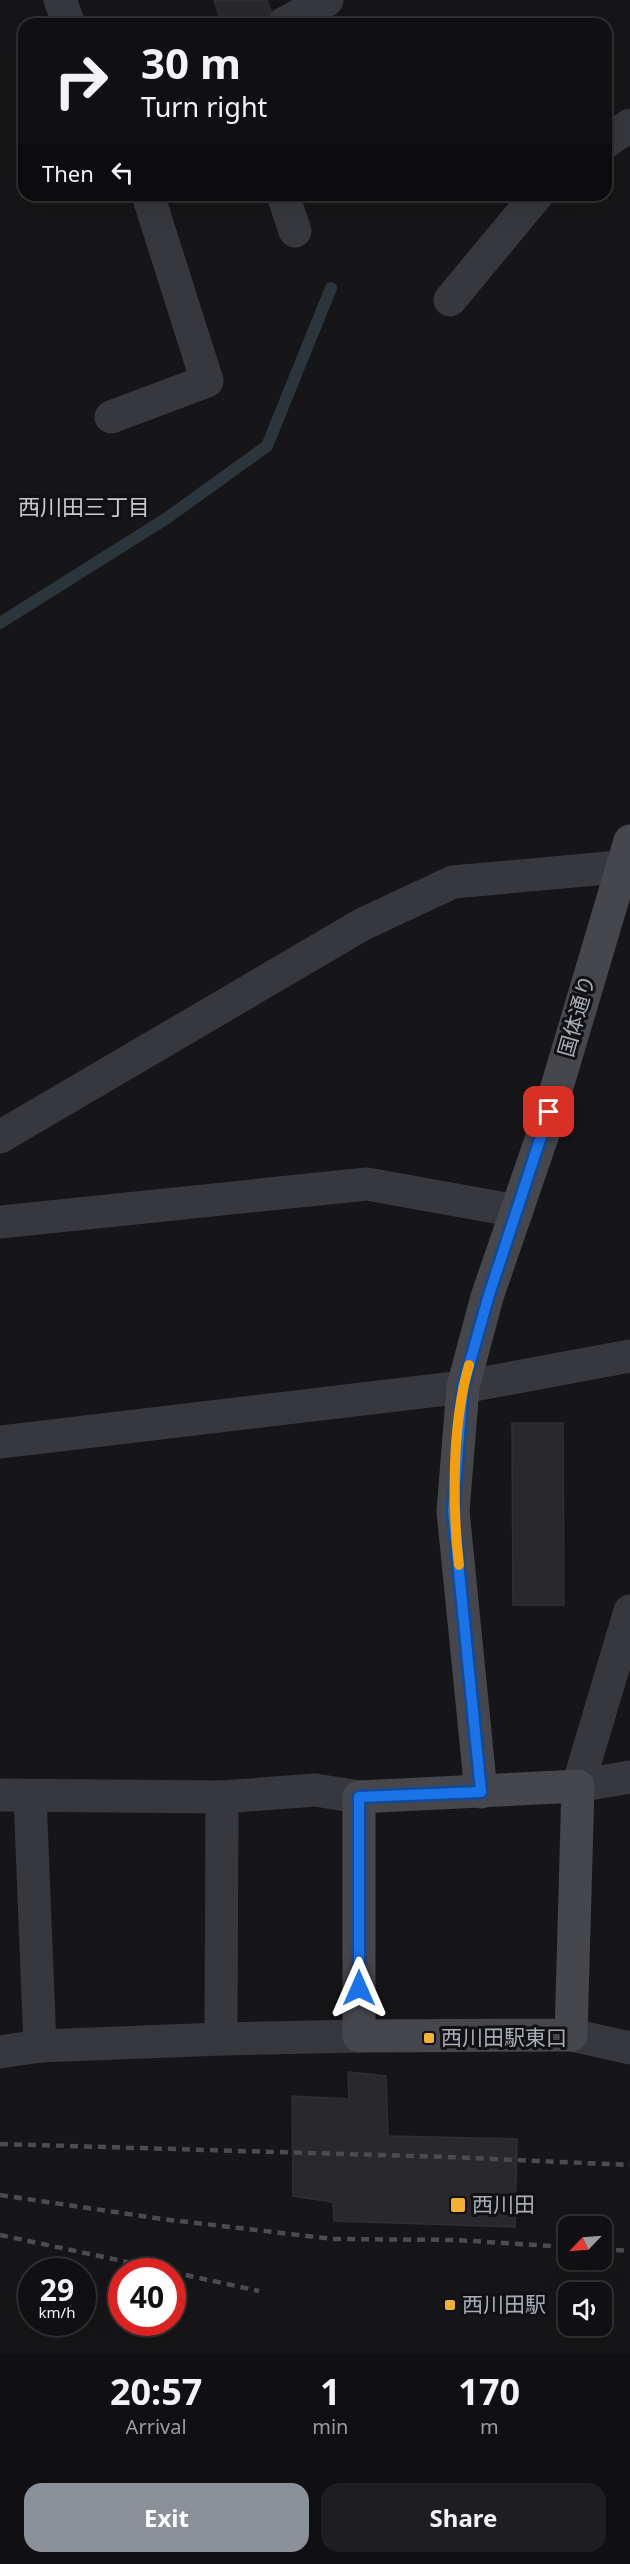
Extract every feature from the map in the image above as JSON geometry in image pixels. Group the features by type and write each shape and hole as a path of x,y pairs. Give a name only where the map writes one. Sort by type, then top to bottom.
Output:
{"main road":[{"name":"国体通り","path":"481,1792 453,1511 463,1387 488,1298 543,1134 627,859"},
{"path":"578,1786 571,2035 359,2036 359,1797 481,1792 578,1786"}],"street":[{"path":"60,0 67,18"},
{"path":"294,18 327,0"},
{"path":"612,138 630,125"},
{"path":"111,417 207,381 150,201"},
{"path":"285,201 295,231"},
{"path":"450,300 532,201"},
{"path":"0,1137 363,924 453,882 627,859"},
{"path":"0,1222 367,1184 517,1211"},
{"path":"0,1442 463,1387 630,1356"},
{"path":"630,1611 578,1786 630,1777"},
{"path":"40,2046 15,1796 222,1797 315,1790 359,1797"},
{"path":"221,2039 222,1797"},
{"path":"571,2035 630,2048"},
{"path":"0,2052 40,2046 359,2036"}],"building":[{"path":"214,0 267,0 273,18 220,18"},
{"path":"512,1423 563,1423 564,1605 513,1605"},
{"path":"348,2072 386,2076 388,2136 517,2139 515,2227 334,2221 333,2202 293,2196 292,2096 349,2099"}],"waterway":[{"path":"0,623 167,518 267,446 331,288"}],"railway":[{"path":"0,2144 448,2157 630,2165"},
{"path":"0,2195 162,2219 333,2239 455,2240 558,2246"},
{"path":"0,2235 109,2258"},
{"path":"612,2250 630,2251"},
{"path":"186,2275 259,2291"}],"slow traffic":[{"path":"459,1565 453,1511 463,1387 469,1365"}],"place":[{"name":"西川田駅東口","path":"429,2038"},
{"name":"西川田","path":"458,2205"},
{"name":"西川田駅","path":"450,2305"}],"district":[{"name":"西川田三丁目","path":"84,507"}],"route":[{"path":"359,1988 359,1797 481,1792 453,1511 463,1387 488,1298 549,1112"}]}
